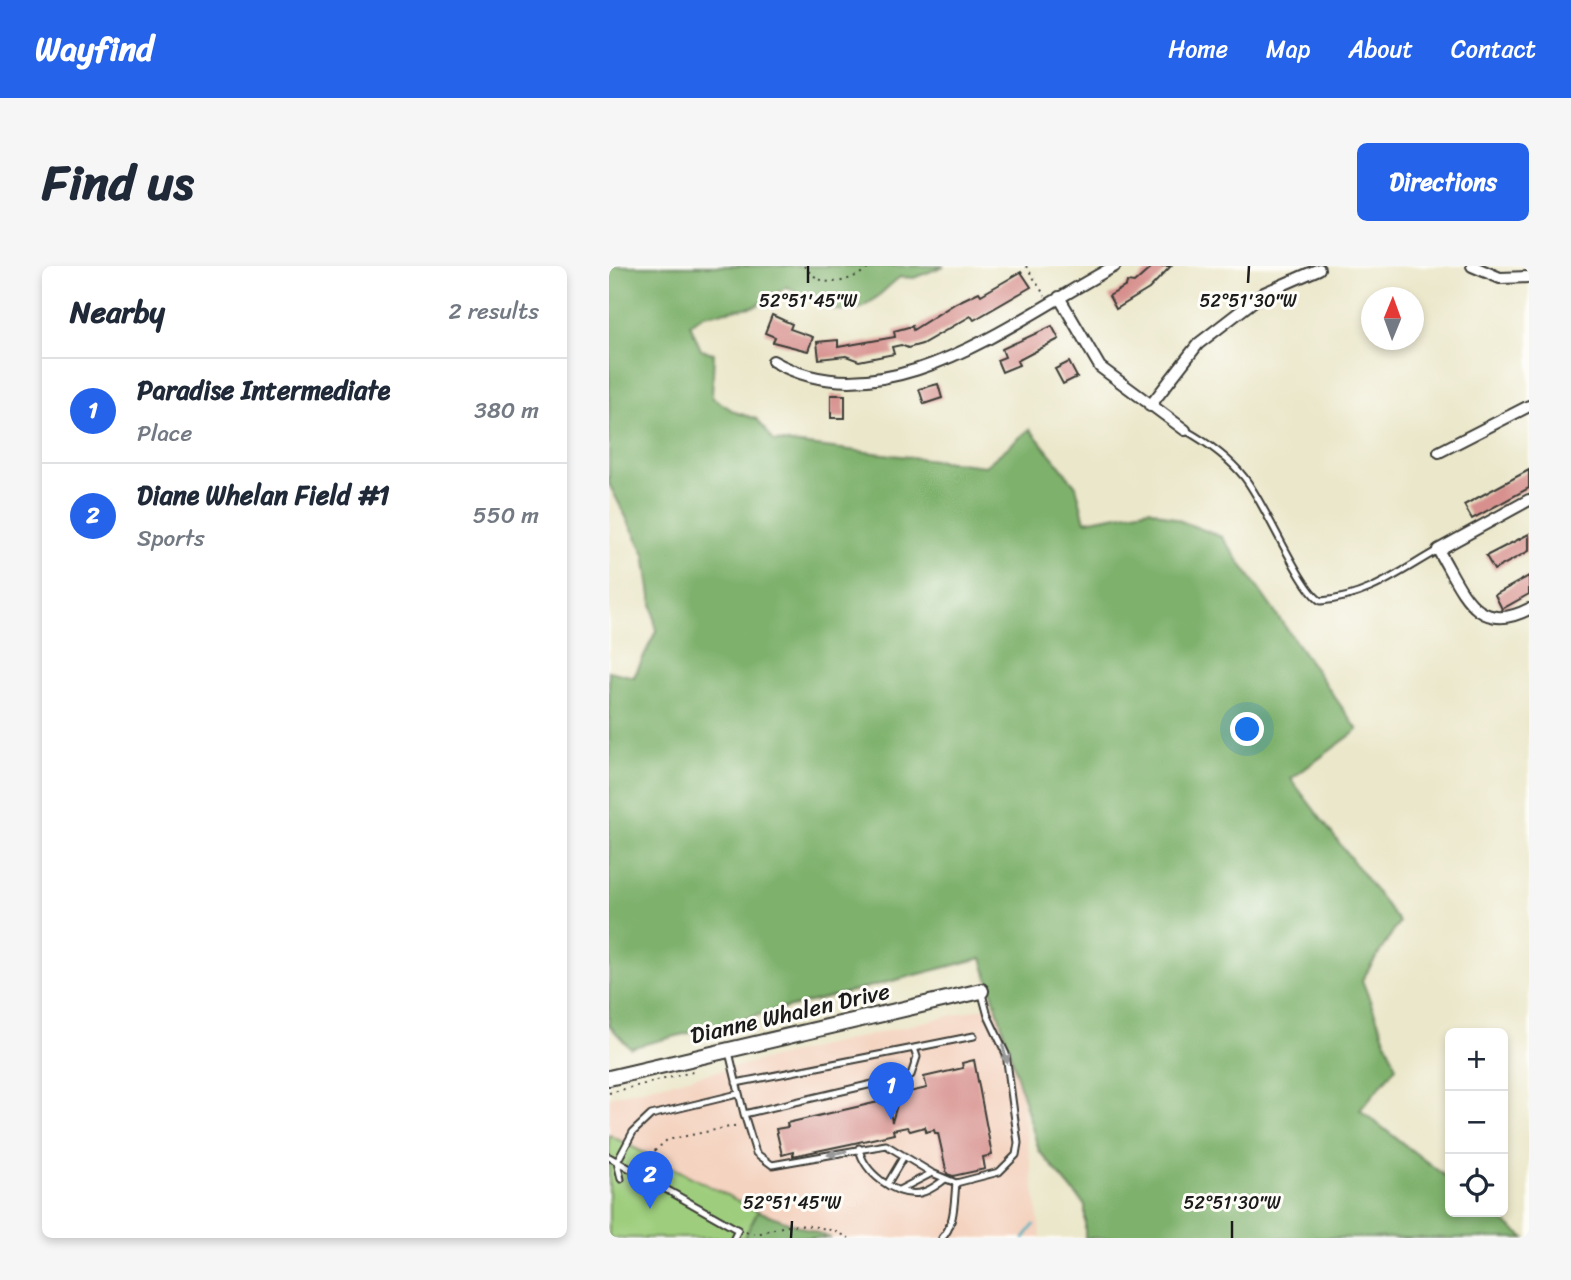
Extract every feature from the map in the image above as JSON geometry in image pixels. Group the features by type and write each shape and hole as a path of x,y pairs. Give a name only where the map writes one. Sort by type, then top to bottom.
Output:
{"street":[{"path":"773,361 799,373 836,380 894,377 948,357 1115,266"},
{"path":"1472,266 1500,278 1529,277"},
{"path":"1150,406 1189,354 1207,337 1264,293 1319,269"},
{"path":"1054,300 1100,367 1185,430"},
{"path":"1439,452 1529,406"},
{"path":"1529,500 1439,550 1476,610 1488,617 1503,619 1529,609"},
{"name":"Dianne Whalen Drive","path":"609,1078 981,991"}],"lane":[{"path":"1185,430 1230,460 1245,478 1273,522 1306,588 1321,601 1352,596 1381,586 1439,550"},
{"path":"729,1052 744,1114 756,1153 762,1161 772,1165 885,1145 944,1180 957,1183 999,1172 1016,1155 1006,1054 988,1016 981,991"},
{"path":"736,1083 974,1036"},
{"path":"744,1114 911,1075 917,1057 914,1048"},
{"path":"621,1179 617,1162 633,1132 651,1115 738,1094"},
{"path":"859,1148 863,1164 869,1172 899,1190 920,1193 944,1180"},
{"path":"888,1183 904,1156"},
{"path":"609,1157 738,1230 734,1238"},
{"path":"899,1190 932,1173"},
{"path":"942,1238 947,1233 952,1218 957,1183"}],"path":[{"path":"804,266 814,276 837,283 846,282 871,266"},
{"path":"1026,266 1054,300"},
{"path":"633,1171 667,1140 739,1125"},
{"path":"738,1230 757,1236 780,1227 814,1227 837,1231 849,1238"}],"shaded area":[{"path":"1008,1002 1041,1238 814,1238 609,1135 609,1097"}],"green space":[{"path":"609,266 944,266 914,278 900,277 865,306 855,310 825,307 787,287 756,306 704,315 690,324 701,350 714,353 712,397 735,412 757,419 774,441 985,466 1030,429 1076,486 1085,521 1150,509 1222,537 1358,730 1291,779 1399,922 1362,980 1396,1067 1360,1110 1445,1176 1445,1217 1498,1217 1525,1238 1085,1238 1085,1205 1039,1151 982,958 630,1048 609,1025 609,671 634,677 656,631 645,554 609,484"},
{"path":"609,1135 758,1211 744,1238 609,1238"},
{"path":"758,1211 831,1238 744,1238"}],"building":[{"path":"1153,266 1171,266 1149,289 1116,309 1109,296 1126,286 1127,282 1134,283"},
{"path":"1021,272 1031,287 974,320 971,316 922,344 908,348 901,345 892,347 894,354 859,361 846,356 819,359 817,342 838,340 838,347 895,337 894,331 912,326 913,330 956,303 979,292 981,295"},
{"path":"772,315 792,324 790,329 813,337 808,351 773,342 775,337 765,333"},
{"path":"1052,326 1059,339 1017,361 1019,365 1002,372 997,360 1005,357 1002,349"},
{"path":"1069,362 1077,377 1063,384 1055,369"},
{"path":"938,384 942,398 924,404 919,389"},
{"path":"831,395 845,395 845,418 831,418"},
{"path":"1529,470 1529,488 1472,519 1464,505"},
{"path":"1529,534 1529,551 1494,570 1486,556"},
{"path":"1529,576 1529,594 1502,609 1495,595"},
{"path":"974,1060 992,1155 983,1157 985,1169 953,1176 947,1174 938,1133 934,1130 926,1132 925,1127 910,1131 907,1127 893,1130 894,1134 850,1144 793,1156 793,1152 782,1155 776,1129 788,1127 787,1123 887,1100 892,1122 900,1094 927,1088 924,1077 963,1068 962,1063"}],"waterway":[{"path":"1024,1238 1034,1225"}],"place":[{"name":"Paradise Intermediate","path":"891,1120"},
{"name":"Diane Whelan Field #1","path":"650,1209"}]}
